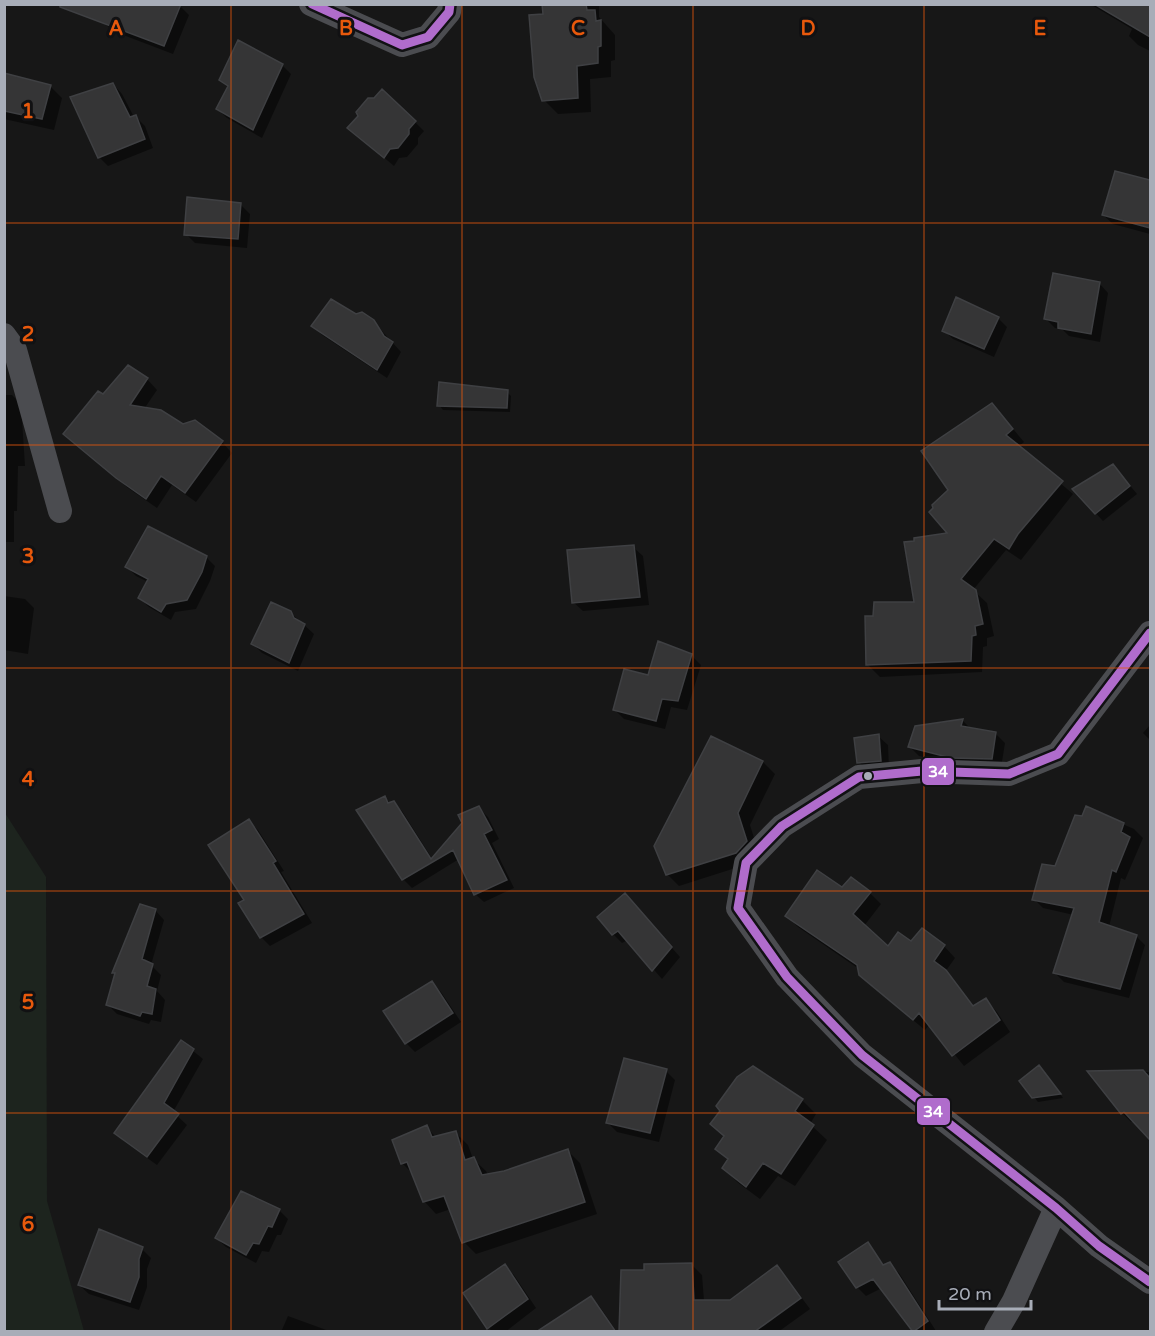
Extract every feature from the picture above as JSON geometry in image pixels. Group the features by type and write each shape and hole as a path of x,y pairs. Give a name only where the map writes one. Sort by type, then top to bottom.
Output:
{"street":[{"path":"311,4 402,45 428,37 449,12 450,4"},
{"path":"4,335 15,350 60,511"},
{"path":"1150,633 1058,754 1009,774 922,771 859,777 782,826 746,863 738,908 787,977 862,1055 1056,1208 1099,1246 1150,1282"},
{"path":"996,1332 1014,1301 1056,1208"}],"shaded area":[{"path":"5,813 46,877 47,1201 84,1331 5,1331"}],"building":[{"path":"60,4 181,4 164,46 60,7"},
{"path":"542,4 586,4 587,10 595,10 596,21 601,20 601,46 598,47 598,63 577,66 578,98 542,101 534,77 529,15 543,14"},
{"path":"1094,4 1150,4 1150,37"},
{"path":"238,40 283,64 253,130 216,109 228,86 219,80"},
{"path":"4,73 51,85 42,119 4,111"},
{"path":"113,83 130,117 136,115 145,139 98,158 70,97"},
{"path":"382,89 416,121 398,148 390,149 384,158 347,128 358,116 356,112 368,98 374,98"},
{"path":"1115,171 1150,180 1150,228 1102,215"},
{"path":"187,197 241,203 238,239 184,235"},
{"path":"1053,273 1100,282 1091,334 1058,328 1058,322 1044,319"},
{"path":"956,297 999,317 984,349 942,331"},
{"path":"331,299 356,314 362,312 374,320 384,336 393,342 377,370 311,326"},
{"path":"128,365 148,378 130,405 161,410 183,424 195,420 223,441 185,493 161,476 146,499 116,478 63,434 98,391 103,394"},
{"path":"439,382 508,390 507,408 437,406"},
{"path":"992,403 1013,429 1006,435 1063,481 1018,534 1009,549 994,539 961,579 976,590 983,624 975,626 976,635 972,636 971,661 866,665 865,616 873,616 874,602 914,602 904,542 914,541 914,538 947,533 929,512 933,508 932,505 948,490 921,451"},
{"path":"1113,464 1130,486 1095,514 1072,489"},
{"path":"148,526 207,556 202,572 187,600 166,604 161,612 138,598 148,579 125,567"},
{"path":"634,545 640,597 572,603 567,550"},
{"path":"271,602 291,611 294,618 305,624 289,663 251,644"},
{"path":"658,641 692,654 678,701 662,699 656,721 613,710 624,669 648,675"},
{"path":"963,719 961,726 996,732 992,759 951,758 908,747 915,726"},
{"path":"879,734 881,761 857,763 854,738"},
{"path":"711,736 763,761 738,813 747,841 736,853 666,875 654,846"},
{"path":"385,796 388,803 394,801 431,859 462,823 458,815 479,806 492,830 484,834 507,880 474,895 453,850 402,880 356,810"},
{"path":"1086,806 1124,823 1121,832 1130,837 1116,872 1112,870 1099,922 1137,935 1120,989 1053,973 1074,908 1032,900 1042,864 1055,866 1075,815 1082,816"},
{"path":"249,819 276,861 273,863 304,914 260,938 238,903 244,900 208,845"},
{"path":"817,870 842,887 851,877 871,892 853,914 888,946 898,932 911,941 922,928 945,945 934,961 946,970 973,1006 986,998 1000,1020 952,1056 919,1013 913,1020 859,975 857,965 785,916"},
{"path":"625,893 672,947 652,971 618,931 612,935 597,917"},
{"path":"140,904 156,909 142,959 153,964 147,986 156,989 152,1014 142,1012 140,1016 106,1005 115,973 112,973"},
{"path":"432,981 453,1013 405,1044 383,1011"},
{"path":"181,1040 194,1049 164,1103 179,1114 147,1157 114,1133"},
{"path":"624,1058 667,1069 650,1133 606,1123"},
{"path":"1039,1065 1061,1094 1032,1098 1019,1081"},
{"path":"753,1066 803,1099 795,1111 814,1125 781,1174 763,1163 746,1187 722,1168 728,1159 715,1149 724,1136 710,1124 720,1111 716,1106 737,1077"},
{"path":"1143,1070 1150,1078 1150,1140 1124,1112 1121,1114 1087,1071"},
{"path":"427,1125 432,1137 456,1131 465,1160 474,1157 482,1175 504,1171 568,1149 585,1202 462,1243 444,1196 423,1202 407,1162 401,1164 392,1140"},
{"path":"241,1191 280,1209 272,1227 268,1226 259,1244 253,1243 246,1255 215,1238"},
{"path":"99,1229 143,1247 139,1259 139,1277 130,1302 78,1285"},
{"path":"868,1242 883,1265 890,1262 928,1321 913,1332 873,1279 856,1288 838,1262"},
{"path":"692,1263 694,1300 730,1300 777,1265 801,1298 754,1332 619,1332 621,1270 644,1270 644,1264"},
{"path":"505,1264 528,1299 487,1329 463,1293"},
{"path":"591,1296 616,1332 536,1332"}],"transit line":[{"name":"34","path":"312,4 402,45 428,37 449,12 450,4"},
{"name":"34","path":"1150,633 1058,754 1009,774 922,771 859,777 782,826 746,863 738,908 787,977 862,1055 1056,1208 1099,1246 1150,1282"}]}
